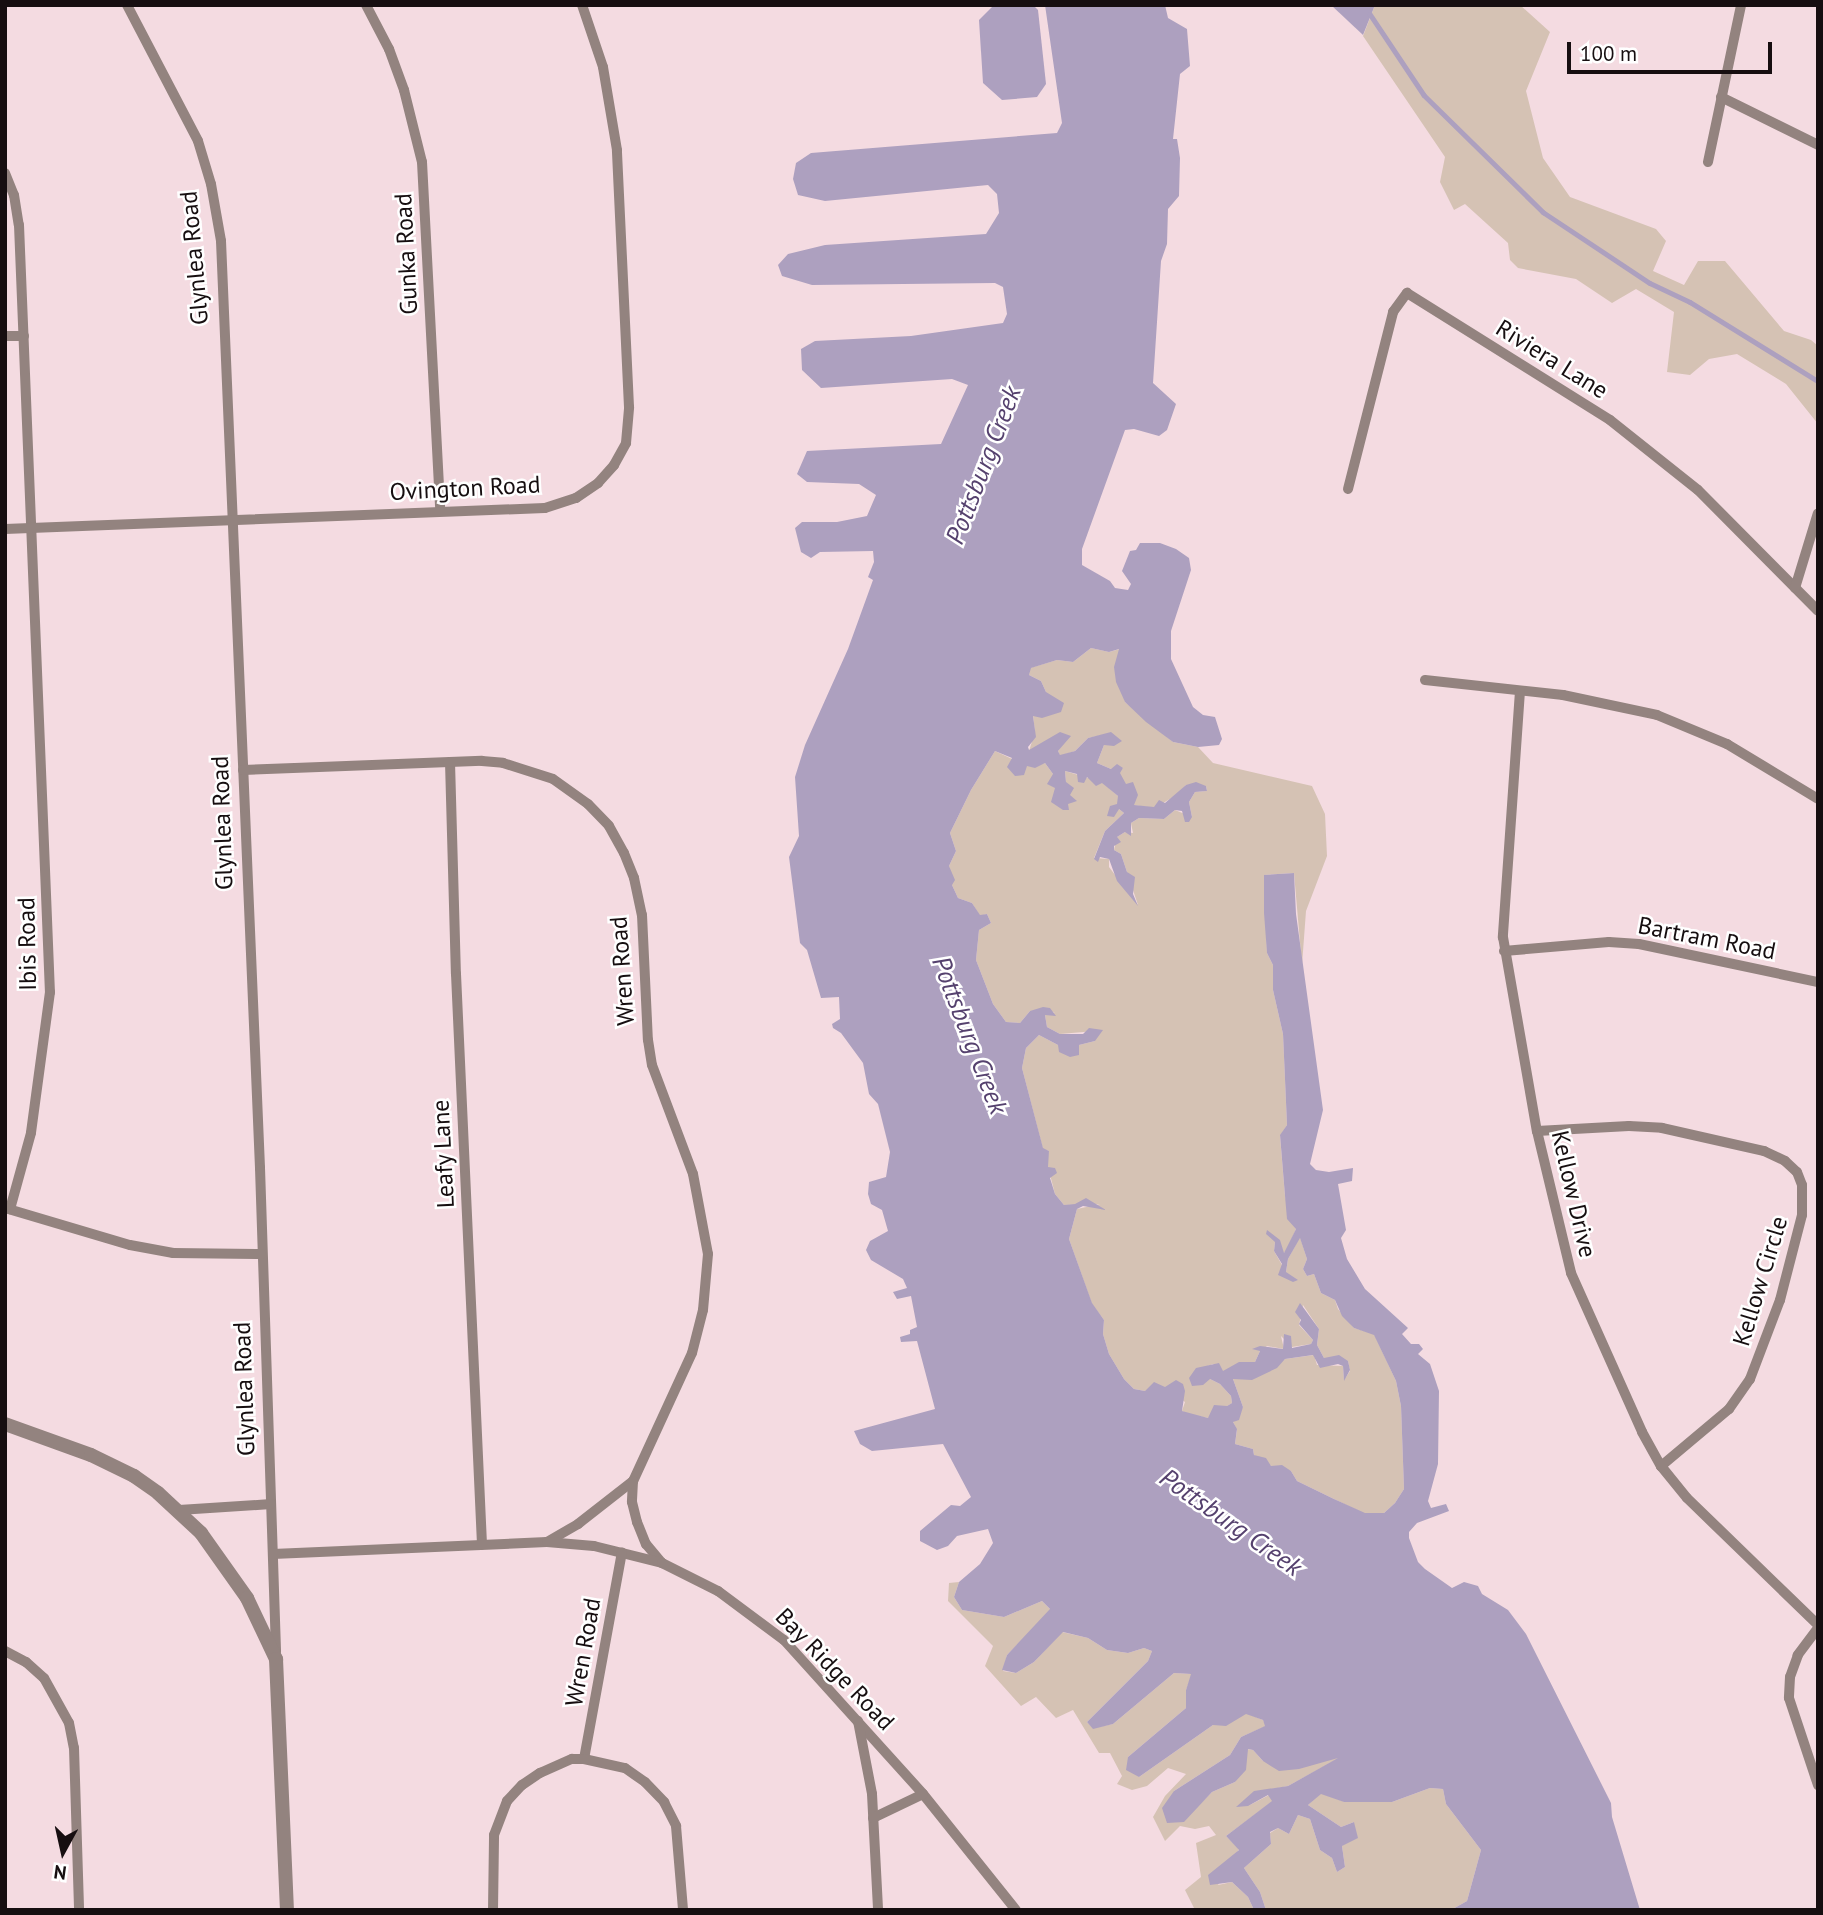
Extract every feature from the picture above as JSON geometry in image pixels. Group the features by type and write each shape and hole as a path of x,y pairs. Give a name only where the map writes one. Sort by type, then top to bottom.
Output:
{"street":[{"name":"Glynlea Road","path":"127,5 198,141 211,184 221,241 287,1910"},
{"name":"Gunka Road","path":"366,5 389,49 404,90 422,162 440,510"},
{"name":"Ovington Road","path":"5,529 545,508 576,498 598,484 614,466 626,443 629,407 617,150 603,67 582,5"},
{"path":"1708,162 1741,5"},
{"path":"1721,97 1818,145"},
{"name":"Ibis Road","path":"5,173 14,195 19,225 50,992 31,1133 8,1209"},
{"name":"Riviera Lane","path":"1348,489 1393,312 1407,293 1610,420 1698,490 1818,611"},
{"path":"5,336 24,336"},
{"path":"1796,588 1818,513"},
{"path":"1425,680 1563,695 1657,715 1727,744 1818,799"},
{"name":"Kellow Drive","path":"1520,691 1503,907 1504,951 1537,1131 1571,1273 1642,1432 1661,1466 1687,1498 1818,1626"},
{"name":"Wren Road","path":"243,770 450,762 503,763 553,779 588,804 610,826 634,878 642,915 648,1040 652,1065 693,1174 708,1254 704,1310 692,1353 633,1481 632,1502 638,1522 646,1544 662,1563"},
{"name":"Leafy Lane","path":"450,762 456,974 481,1544"},
{"name":"Bartram Road","path":"1504,951 1609,942 1639,944 1818,982"},
{"name":"Kellow Circle","path":"1537,1131 1629,1126 1662,1128 1763,1151 1786,1161 1797,1172 1802,1185 1802,1215 1780,1300 1750,1379 1729,1409 1661,1466"},
{"path":"8,1209 140,1247 173,1252 261,1254"},
{"name":"Glynlea Road","path":"5,1424 91,1455 134,1476 178,1510 201,1532 241,1588 276,1659"},
{"name":"Wren Road","path":"547,1542 578,1524 633,1481"},
{"path":"178,1510 271,1504"},
{"name":"Bay Ridge Road","path":"273,1554 547,1542 622,1552 662,1563 718,1591 766,1625 793,1649 923,1794 1016,1910"},
{"name":"Wren Road","path":"584,1759 622,1552"},
{"path":"1818,1626 1798,1655 1790,1677 1789,1698 1818,1785"},
{"path":"5,1651 26,1662 44,1678 69,1723 74,1748 79,1910"},
{"path":"858,1721 873,1818 878,1910"},
{"path":"493,1910 494,1835 507,1801 522,1785 540,1773 572,1759 625,1768 645,1782 664,1802 676,1826 683,1910"},
{"path":"873,1818 923,1794"}],"shaded area":[{"path":"1375,5 1520,5 1550,32 1526,91 1543,158 1570,197 1656,229 1666,241 1653,271 1684,285 1698,261 1725,261 1784,331 1811,340 1818,346 1818,424 1786,384 1737,354 1709,359 1690,375 1667,372 1674,312 1636,289 1612,303 1576,279 1518,268 1510,260 1508,243 1465,204 1454,210 1440,182 1445,157 1363,36"},
{"path":"1091,648 1109,652 1120,649 1125,702 1173,742 1198,747 1213,763 1312,786 1325,814 1327,856 1306,911 1302,965 1294,873 1264,875 1267,953 1273,965 1273,990 1283,1034 1287,1125 1280,1136 1285,1196 1296,1229 1286,1252 1283,1253 1275,1242 1274,1251 1286,1272 1288,1259 1300,1237 1307,1259 1303,1269 1307,1276 1314,1274 1321,1293 1335,1300 1338,1309 1354,1328 1374,1334 1396,1381 1401,1406 1404,1489 1384,1513 1365,1514 1297,1481 1291,1471 1271,1466 1254,1455 1253,1449 1235,1444 1237,1430 1233,1422 1243,1407 1233,1379 1267,1372 1285,1359 1314,1355 1317,1365 1343,1366 1344,1380 1350,1371 1348,1361 1324,1358 1317,1345 1319,1329 1303,1305 1299,1325 1313,1340 1311,1344 1292,1347 1281,1336 1284,1349 1267,1346 1260,1351 1255,1362 1223,1372 1213,1364 1205,1367 1210,1379 1220,1384 1231,1396 1232,1403 1208,1418 1188,1414 1182,1411 1185,1402 1165,1387 1145,1391 1134,1389 1124,1379 1109,1354 1103,1334 1104,1320 1092,1304 1069,1239 1077,1209 1100,1204 1064,1205 1055,1194 1046,1159 1049,1151 1043,1149 1022,1068 1026,1048 1039,1035 1058,1045 1079,1045 1095,1041 1095,1031 1060,1034 1047,1027 1045,1015 1055,1012 1030,1011 1020,1023 1006,1022 993,1004 976,960 979,930 991,923 987,914 980,916 972,903 958,898 952,885 949,866 956,851 950,833 971,790 995,751 1027,766 1045,763 1053,774 1055,788 1068,804 1065,771 1102,782 1118,796 1119,809 1124,813 1105,831 1094,858 1109,859 1109,867 1138,905 1121,854 1114,850 1117,837 1125,832 1133,833 1131,823 1139,818 1164,819 1175,810 1192,817 1189,802 1195,792 1207,791 1206,786 1186,785 1178,794 1155,808 1133,805 1119,773 1123,768 1111,769 1097,763 1104,745 1108,744 1107,734 1088,738 1075,751 1060,756 1058,751 1064,742 1029,751 1035,732 1033,715 1046,692 1041,681 1029,675 1030,668 1057,660 1073,662"},
{"path":"959,1582 954,1597 962,1610 1004,1617 1042,1601 1051,1610 1007,1655 1003,1671 1016,1673 1034,1662 1062,1632 1088,1638 1107,1650 1128,1653 1144,1648 1152,1651 1148,1661 1087,1722 1093,1728 1113,1724 1174,1673 1192,1674 1186,1690 1186,1708 1128,1757 1139,1777 1213,1725 1226,1725 1246,1713 1263,1720 1266,1726 1241,1737 1230,1755 1174,1791 1202,1802 1212,1792 1235,1782 1247,1749 1253,1750 1263,1761 1341,1757 1288,1786 1273,1789 1248,1806 1269,1795 1273,1801 1226,1836 1239,1849 1218,1885 1232,1882 1248,1897 1254,1910 1195,1910 1185,1890 1201,1877 1196,1843 1216,1835 1209,1826 1195,1829 1180,1826 1165,1841 1153,1817 1165,1796 1186,1774 1168,1768 1147,1786 1132,1790 1117,1784 1122,1776 1110,1753 1099,1753 1073,1710 1056,1718 1036,1697 1021,1706 985,1666 993,1646 948,1601 949,1583"},
{"path":"1430,1788 1443,1789 1446,1804 1481,1850 1467,1901 1451,1910 1266,1910 1260,1892 1244,1868 1271,1844 1270,1833 1278,1828 1289,1834 1298,1815 1310,1819 1320,1850 1332,1858 1337,1872 1345,1867 1342,1846 1354,1822 1341,1827 1308,1805 1321,1793 1345,1802 1392,1802"}],"water":[{"path":"1033,5 1038,10 1046,84 1037,97 1002,100 983,83 979,20 992,7"},
{"name":"Pottsburg Creek","path":"1045,5 1165,5 1168,18 1187,29 1190,66 1180,74 1173,139 1177,139 1180,158 1179,196 1168,209 1167,244 1161,261 1153,383 1176,404 1167,430 1159,436 1134,429 1125,430 1082,549 1082,565 1110,581 1115,588 1128,590 1131,584 1122,571 1130,551 1136,550 1140,543 1160,543 1189,558 1191,570 1171,631 1171,659 1193,707 1203,715 1215,717 1222,739 1219,745 1198,747 1173,742 1146,722 1125,702 1116,682 1114,667 1119,649 1109,652 1091,648 1073,662 1057,660 1031,668 1029,675 1041,681 1046,692 1064,703 1061,712 1042,718 1033,716 1036,737 1028,747 1029,750 1060,732 1071,736 1058,751 1060,755 1075,751 1088,738 1111,732 1122,741 1114,746 1104,745 1097,763 1111,769 1117,764 1123,768 1120,773 1126,784 1133,782 1138,795 1134,805 1154,807 1159,800 1165,803 1186,785 1196,782 1206,786 1207,791 1195,792 1189,802 1192,817 1189,822 1185,822 1182,811 1175,810 1164,819 1139,818 1131,823 1131,836 1125,832 1117,837 1121,842 1114,846 1114,850 1121,854 1127,872 1135,877 1133,894 1138,906 1117,881 1109,859 1100,857 1098,862 1094,859 1105,831 1124,813 1119,809 1114,817 1107,816 1110,806 1117,804 1118,796 1102,783 1096,786 1087,777 1084,783 1078,782 1077,774 1065,771 1066,782 1074,788 1070,795 1077,801 1068,804 1069,810 1063,810 1051,802 1055,788 1047,784 1053,774 1045,763 1035,768 1027,766 1024,775 1015,776 1007,767 1012,758 995,751 971,790 950,833 956,851 949,866 955,880 952,885 958,898 972,903 980,915 987,914 991,923 979,930 976,960 993,1004 1006,1022 1020,1023 1030,1011 1043,1007 1050,1008 1056,1016 1045,1015 1047,1027 1060,1034 1083,1034 1089,1028 1103,1030 1095,1041 1079,1045 1079,1055 1070,1057 1059,1052 1058,1045 1039,1035 1026,1048 1022,1068 1043,1148 1049,1151 1048,1167 1055,1168 1057,1173 1050,1178 1055,1194 1064,1205 1075,1204 1086,1198 1106,1210 1083,1206 1077,1209 1069,1239 1092,1303 1104,1320 1103,1334 1109,1354 1124,1379 1134,1389 1145,1391 1154,1382 1165,1387 1176,1380 1183,1384 1185,1391 1182,1411 1208,1418 1214,1405 1227,1406 1232,1403 1231,1396 1220,1384 1210,1379 1203,1385 1192,1386 1189,1378 1196,1368 1219,1363 1223,1371 1239,1362 1255,1362 1260,1351 1252,1349 1260,1346 1283,1349 1284,1334 1291,1336 1292,1348 1311,1344 1313,1340 1299,1324 1301,1320 1295,1312 1300,1303 1319,1329 1317,1345 1324,1358 1339,1355 1348,1361 1350,1370 1344,1381 1343,1366 1338,1364 1320,1368 1313,1355 1285,1359 1277,1368 1252,1380 1233,1379 1243,1407 1239,1420 1233,1422 1237,1429 1235,1444 1253,1449 1254,1455 1266,1458 1271,1466 1282,1465 1291,1471 1297,1481 1334,1499 1365,1513 1384,1513 1404,1489 1401,1406 1396,1381 1374,1335 1354,1328 1342,1316 1335,1300 1321,1293 1314,1274 1307,1276 1303,1269 1307,1259 1300,1238 1288,1259 1286,1272 1298,1280 1293,1282 1278,1275 1282,1264 1274,1251 1275,1242 1266,1234 1267,1230 1280,1240 1284,1253 1296,1229 1287,1219 1280,1135 1287,1125 1283,1034 1273,990 1273,965 1267,953 1264,875 1294,873 1296,914 1323,1110 1310,1164 1316,1170 1329,1172 1353,1168 1352,1181 1338,1184 1346,1230 1341,1238 1347,1259 1365,1289 1408,1328 1402,1334 1411,1344 1419,1344 1423,1349 1418,1354 1430,1364 1439,1391 1438,1464 1428,1501 1431,1508 1446,1504 1449,1511 1417,1523 1409,1532 1409,1538 1418,1562 1425,1569 1452,1588 1464,1582 1478,1586 1482,1594 1508,1610 1526,1634 1611,1803 1612,1817 1640,1910 1451,1910 1467,1901 1481,1850 1446,1804 1443,1789 1430,1788 1392,1802 1344,1802 1321,1794 1308,1805 1341,1827 1354,1822 1358,1838 1342,1846 1345,1867 1337,1872 1332,1858 1320,1850 1310,1819 1298,1815 1289,1834 1278,1828 1270,1832 1271,1844 1244,1868 1260,1892 1266,1910 1254,1910 1248,1897 1232,1882 1210,1885 1208,1875 1239,1850 1226,1836 1272,1801 1268,1795 1248,1806 1236,1807 1254,1791 1288,1786 1338,1758 1299,1769 1279,1771 1248,1749 1246,1770 1235,1782 1212,1792 1184,1822 1167,1823 1162,1808 1174,1791 1230,1755 1241,1737 1265,1726 1263,1720 1246,1714 1226,1726 1213,1725 1139,1777 1126,1770 1128,1757 1186,1708 1186,1690 1191,1674 1174,1673 1113,1724 1093,1729 1087,1722 1148,1661 1152,1651 1144,1648 1128,1653 1107,1650 1088,1638 1063,1632 1034,1662 1016,1673 1002,1670 1007,1655 1050,1609 1042,1601 1004,1617 962,1610 954,1597 959,1582 980,1564 993,1543 988,1529 957,1536 948,1546 937,1550 920,1541 920,1531 951,1505 960,1506 971,1497 943,1444 872,1451 860,1444 854,1431 935,1409 917,1341 901,1342 900,1337 910,1334 910,1330 917,1327 911,1296 897,1299 893,1292 907,1288 903,1279 871,1260 866,1250 870,1241 888,1231 882,1210 871,1204 868,1194 869,1182 886,1177 890,1152 878,1104 869,1094 863,1063 841,1033 833,1028 832,1024 840,1019 839,997 821,998 807,950 800,943 789,857 799,836 795,777 805,745 848,649 873,580 868,577 874,562 873,551 820,552 811,558 801,552 795,528 802,522 837,522 867,516 876,495 859,484 807,482 797,474 807,451 941,444 968,385 952,379 821,388 802,370 801,349 815,341 911,336 1003,323 1007,314 1003,287 995,283 812,285 782,276 778,265 788,254 825,245 986,234 999,213 997,194 988,185 825,201 798,195 793,179 796,163 811,153 1057,133 1062,123"},
{"path":"1331,5 1375,5 1363,35"}],"waterway":[{"path":"1370,14 1424,95 1543,212 1650,283 1690,302 1818,381"}]}
